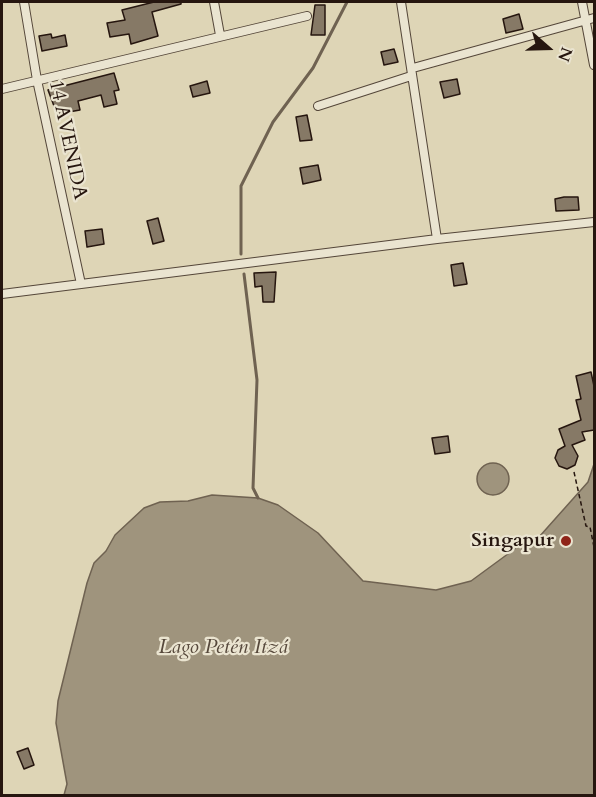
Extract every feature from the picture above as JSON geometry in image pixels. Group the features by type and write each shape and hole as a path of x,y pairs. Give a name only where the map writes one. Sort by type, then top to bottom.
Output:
{"street":[{"name":"14 AVENIDA","path":"24,2 37,80 81,285"},
{"path":"214,2 220,35"},
{"path":"401,2 437,239"},
{"path":"582,2 590,19 594,65"},
{"path":"2,89 307,16"},
{"path":"318,106 412,72 590,19"},
{"path":"2,294 437,239 594,222"}],"path":[{"path":"574,472 585,526 590,527 594,547"}],"water":[{"path":"493,463 504,468 509,479 504,490 493,495 482,490 477,479 482,468"},
{"name":"Lago Petén Itzá","path":"594,464 594,795 64,795 67,784 56,723 58,701 87,583 94,563 106,551 115,535 144,508 160,502 188,501 212,495 258,498 278,505 318,533 363,581 436,590 471,581 516,548 539,537 588,482"}],"building":[{"path":"154,2 181,2 181,4 152,12 158,36 131,44 129,34 110,37 107,23 125,20 122,10"},
{"path":"315,5 325,5 325,35 311,35"},
{"path":"519,14 523,29 506,33 503,19"},
{"path":"51,34 52,38 65,35 67,46 42,51 39,36"},
{"path":"394,49 398,62 384,65 381,52"},
{"path":"114,73 119,90 114,91 117,104 104,107 101,95 78,101 80,110 57,114 48,90"},
{"path":"457,79 460,94 444,98 440,82"},
{"path":"207,81 210,93 193,97 190,86"},
{"path":"307,115 312,140 300,141 296,117"},
{"path":"318,165 321,180 303,184 300,168"},
{"path":"578,197 579,210 556,211 555,199"},
{"path":"158,218 164,241 153,244 147,221"},
{"path":"102,229 104,244 87,247 85,231"},
{"path":"463,263 467,284 454,286 451,265"},
{"path":"276,272 274,302 263,302 262,286 255,287 254,273"},
{"path":"591,372 594,386 594,430 582,432 585,440 572,445 578,456 575,465 567,469 559,466 555,458 558,450 565,446 559,429 581,420 576,400 581,399 576,376"},
{"path":"448,436 450,452 435,454 432,438"},
{"path":"28,748 34,765 24,769 17,752"}],"waterway":[{"path":"241,254 241,186 273,122 313,68 347,2"},
{"path":"244,274 257,380 253,488 258,498"}],"place":[{"name":"Singapur","path":"566,541"}]}
